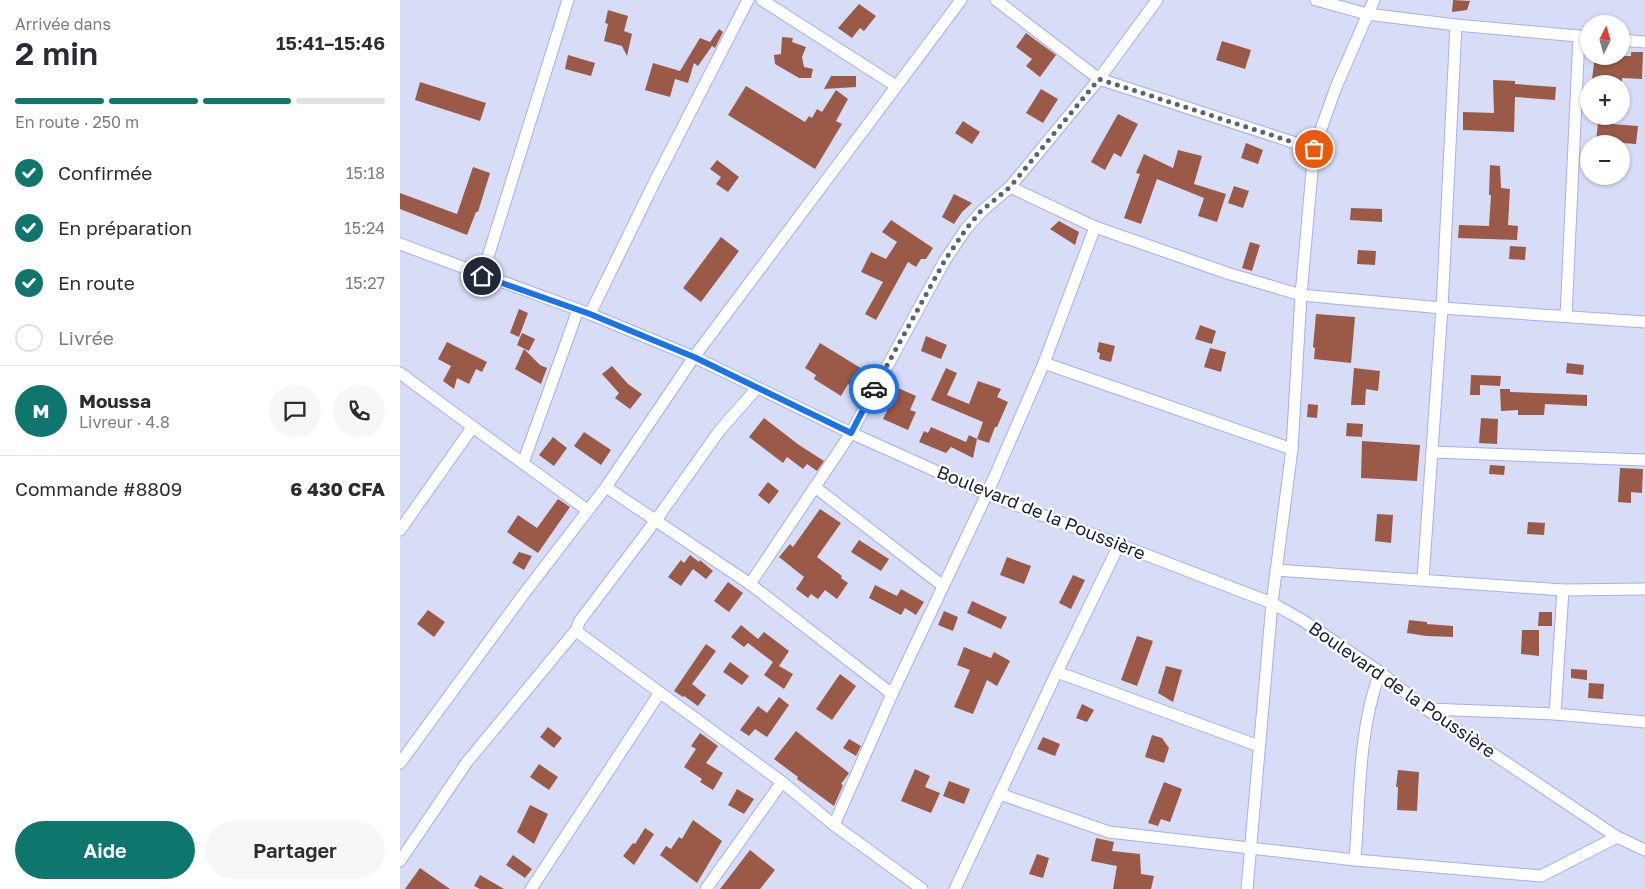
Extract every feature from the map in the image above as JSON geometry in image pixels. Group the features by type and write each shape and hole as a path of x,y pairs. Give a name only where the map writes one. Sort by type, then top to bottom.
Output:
{"street":[{"path":"482,276 568,0"},
{"path":"590,314 655,181 748,0"},
{"path":"762,0 896,86"},
{"path":"400,763 606,487 694,357 961,0"},
{"path":"996,0 1099,79 1314,149"},
{"path":"750,584 851,433 945,260 966,229 980,212 1010,187 1099,79 1157,0"},
{"path":"1316,0 1368,14 1456,25 1580,36"},
{"path":"1247,889 1272,604 1292,449 1301,295 1314,149 1336,87 1374,0"},
{"path":"1423,579 1442,308 1456,25"},
{"path":"1630,41 1645,42"},
{"path":"1566,316 1582,65"},
{"path":"1010,187 1095,227 1227,273 1301,295 1442,308 1645,322"},
{"path":"834,825 892,694 987,494 1044,363 1095,227"},
{"name":"Boulevard de la Poussière","path":"400,244 482,276 590,314 694,357 851,433 987,494 1272,604 1302,620 1380,672 1426,709 1618,837 1645,850"},
{"path":"523,463 578,310"},
{"path":"1044,363 1292,449"},
{"path":"400,373 472,428 587,510"},
{"path":"400,861 467,762 577,628 579,622 656,520 720,430 757,388"},
{"path":"400,530 472,428"},
{"path":"1432,452 1645,460"},
{"path":"606,487 750,584 892,694"},
{"path":"815,487 943,586"},
{"path":"955,889 1056,672 1120,545"},
{"path":"1276,570 1563,590 1645,589"},
{"path":"1555,714 1563,590"},
{"path":"577,628 580,634 659,694 782,782 834,825 922,889"},
{"path":"1056,672 1259,746"},
{"path":"1355,860 1365,722 1371,695 1380,672"},
{"path":"531,889 659,694"},
{"path":"1426,709 1555,714 1645,722"},
{"path":"706,889 782,782"},
{"path":"1000,794 1108,832 1355,860 1541,876 1618,837"},
{"path":"1540,889 1541,876"}],"building":[{"path":"1453,0 1470,1 1467,10 1452,12"},
{"path":"859,4 876,16 864,31 860,28 852,38 838,28"},
{"path":"608,10 628,16 624,31 632,34 627,56 622,46 604,41 608,24 605,23"},
{"path":"719,29 723,32 715,48 712,46 698,66 694,63 688,83 675,79 670,97 645,90 653,63 680,71 700,38 710,42"},
{"path":"1026,33 1056,55 1040,77 1026,66 1032,59 1016,47"},
{"path":"782,37 793,38 792,42 806,47 802,57 804,67 813,69 811,78 799,78 775,64 774,55 781,54"},
{"path":"1222,41 1251,50 1245,69 1216,60"},
{"path":"1631,52 1643,52 1642,79 1630,78 1630,75 1593,75 1594,65 1630,65"},
{"path":"568,55 595,63 591,76 565,69"},
{"path":"831,76 856,76 856,87 824,89"},
{"path":"1493,80 1515,81 1515,84 1556,87 1555,100 1515,97 1514,132 1463,130 1463,112 1494,113"},
{"path":"420,82 486,103 480,121 415,100"},
{"path":"746,86 805,122 809,116 812,118 817,109 822,112 836,90 848,99 836,121 842,124 815,169 728,115"},
{"path":"1041,89 1058,99 1043,123 1026,113"},
{"path":"1118,114 1138,124 1121,157 1114,153 1105,170 1091,162"},
{"path":"963,121 980,132 972,144 955,133"},
{"path":"1598,125 1638,126 1636,144 1630,144 1630,135 1597,135"},
{"path":"1246,143 1263,150 1258,164 1241,158"},
{"path":"1178,150 1202,156 1194,184 1226,194 1217,222 1198,216 1204,198 1157,179 1141,224 1124,218 1140,174 1136,173 1144,154 1173,168"},
{"path":"717,160 739,177 728,192 716,184 721,177 710,169"},
{"path":"1490,165 1500,166 1501,188 1510,189 1508,225 1518,226 1517,240 1458,238 1459,225 1489,226"},
{"path":"473,167 490,173 478,212 476,212 467,235 400,209 400,193 457,214"},
{"path":"1234,186 1249,191 1243,208 1228,203"},
{"path":"954,194 972,203 962,212 954,224 942,217"},
{"path":"1351,208 1382,209 1382,222 1350,220"},
{"path":"891,220 933,248 926,259 921,259 916,267 908,262 876,320 865,314 883,282 861,272 871,252 886,259 897,242 882,232"},
{"path":"1059,221 1079,232 1075,245 1050,229"},
{"path":"721,237 739,251 701,302 683,288"},
{"path":"1250,242 1260,245 1252,271 1242,268"},
{"path":"1510,246 1526,247 1525,260 1509,259"},
{"path":"1358,250 1376,251 1375,265 1357,264"},
{"path":"519,309 528,313 519,337 510,333"},
{"path":"1316,314 1355,317 1351,363 1314,359 1315,348 1313,347"},
{"path":"1200,325 1216,331 1212,344 1195,339"},
{"path":"522,333 535,339 529,351 517,345"},
{"path":"926,336 947,345 941,359 921,351"},
{"path":"447,342 487,362 482,372 476,369 469,384 457,378 454,389 443,381 451,366 438,359"},
{"path":"1099,342 1115,346 1111,362 1099,359 1100,353 1097,352"},
{"path":"820,343 872,375 861,392 848,384 841,396 814,379 816,375 805,368"},
{"path":"1210,348 1226,352 1221,372 1204,367"},
{"path":"524,349 540,365 547,368 541,384 515,369"},
{"path":"1567,363 1584,365 1583,375 1566,373"},
{"path":"612,366 628,384 642,394 630,409 615,398 619,393 602,374"},
{"path":"946,368 957,373 947,395 969,404 978,381 1001,389 997,397 1008,402 989,443 977,439 983,422 931,400"},
{"path":"1354,368 1380,371 1378,391 1366,389 1365,405 1351,405"},
{"path":"1471,375 1501,376 1500,386 1480,385 1480,395 1470,395"},
{"path":"898,388 916,396 910,410 916,412 908,430 883,419"},
{"path":"1500,389 1510,389 1510,392 1587,395 1587,406 1545,404 1544,415 1518,415 1518,410 1501,411"},
{"path":"1308,404 1318,405 1317,418 1307,417"},
{"path":"764,418 799,445 824,461 817,471 807,464 803,469 787,457 783,463 749,437"},
{"path":"1481,418 1498,419 1497,444 1479,443"},
{"path":"1347,423 1363,424 1362,437 1346,436"},
{"path":"931,427 966,442 969,435 977,439 973,458 951,447 946,453 919,442 924,431 928,433"},
{"path":"584,432 611,450 601,465 574,446"},
{"path":"553,437 567,448 554,466 539,455"},
{"path":"1362,441 1420,445 1417,481 1361,478"},
{"path":"1490,465 1505,466 1504,475 1489,474"},
{"path":"1620,468 1643,469 1642,493 1631,492 1631,503 1618,502"},
{"path":"768,482 779,491 769,504 758,495"},
{"path":"558,499 570,507 538,553 507,532 518,515 537,528"},
{"path":"820,509 841,523 817,557 842,576 841,578 848,583 837,599 825,590 818,599 811,594 808,598 796,589 804,577 779,557 790,544 793,547"},
{"path":"1377,514 1393,515 1391,543 1375,541"},
{"path":"1528,522 1545,523 1544,535 1527,534"},
{"path":"859,540 889,559 881,571 851,552"},
{"path":"519,552 532,556 524,570 512,563"},
{"path":"690,555 699,562 700,560 713,571 706,579 693,569 681,586 668,577 681,560 684,563"},
{"path":"1007,557 1031,566 1024,584 1000,575"},
{"path":"1073,575 1085,580 1071,609 1059,603"},
{"path":"728,582 743,593 729,612 714,601"},
{"path":"875,585 897,596 901,589 924,602 916,615 905,608 901,615 869,598"},
{"path":"972,601 1007,617 1001,629 967,613"},
{"path":"428,610 445,622 434,637 417,624"},
{"path":"944,611 958,617 953,631 938,625"},
{"path":"1539,612 1552,612 1552,626 1538,626"},
{"path":"1409,620 1427,622 1427,624 1453,626 1453,637 1407,633"},
{"path":"741,625 758,639 764,632 789,651 779,666 793,674 784,689 764,675 773,662 748,643 744,647 731,637"},
{"path":"1522,630 1539,630 1539,656 1521,654"},
{"path":"1137,636 1153,641 1137,686 1121,680"},
{"path":"706,644 716,651 692,684 706,695 698,706 674,691"},
{"path":"964,647 991,658 994,652 1010,661 997,686 987,680 973,714 954,707 970,670 957,665"},
{"path":"730,662 749,676 742,685 723,672"},
{"path":"1166,666 1182,670 1173,702 1158,693"},
{"path":"1571,669 1587,670 1587,680 1571,678"},
{"path":"840,674 856,686 832,720 816,709"},
{"path":"1589,683 1604,684 1603,699 1588,698"},
{"path":"779,697 789,705 767,737 755,729 749,736 740,730 758,706 767,713"},
{"path":"1082,704 1094,710 1087,722 1076,718"},
{"path":"548,727 562,738 554,748 540,737"},
{"path":"796,731 849,773 841,784 843,785 834,806 797,779 798,777 774,759"},
{"path":"700,733 718,746 706,763 723,773 713,790 700,782 702,779 684,767 696,749 691,746"},
{"path":"1152,735 1162,738 1169,748 1164,763 1145,757"},
{"path":"1043,737 1060,744 1055,756 1037,749"},
{"path":"849,739 861,746 856,756 843,748"},
{"path":"539,764 558,777 549,790 530,777"},
{"path":"915,769 930,776 925,787 940,793 931,813 901,801"},
{"path":"1398,770 1419,772 1417,811 1397,810 1398,787 1396,787"},
{"path":"949,781 970,789 964,804 943,796"},
{"path":"1164,782 1182,789 1170,822 1161,819 1158,826 1148,823"},
{"path":"737,789 754,799 744,814 728,805"},
{"path":"530,805 548,814 534,844 517,832"},
{"path":"693,820 722,841 697,883 660,855 666,846 671,849 679,837 682,839"},
{"path":"645,828 654,834 634,865 623,856 633,843 635,844"},
{"path":"1096,838 1114,842 1112,851 1140,854 1141,874 1154,876 1151,889 1113,889 1117,866 1091,861"},
{"path":"750,850 775,870 760,889 720,889"},
{"path":"1037,854 1049,858 1043,878 1029,874"},
{"path":"513,855 532,869 525,878 506,865"},
{"path":"420,868 450,889 405,889"},
{"path":"480,875 504,889 480,889 474,886"}],"way so far":[{"path":"874,389 945,260 966,229 980,212 1010,187 1099,79 1314,149"}],"route":[{"path":"482,276 590,314 694,357 851,433 874,389"}]}
